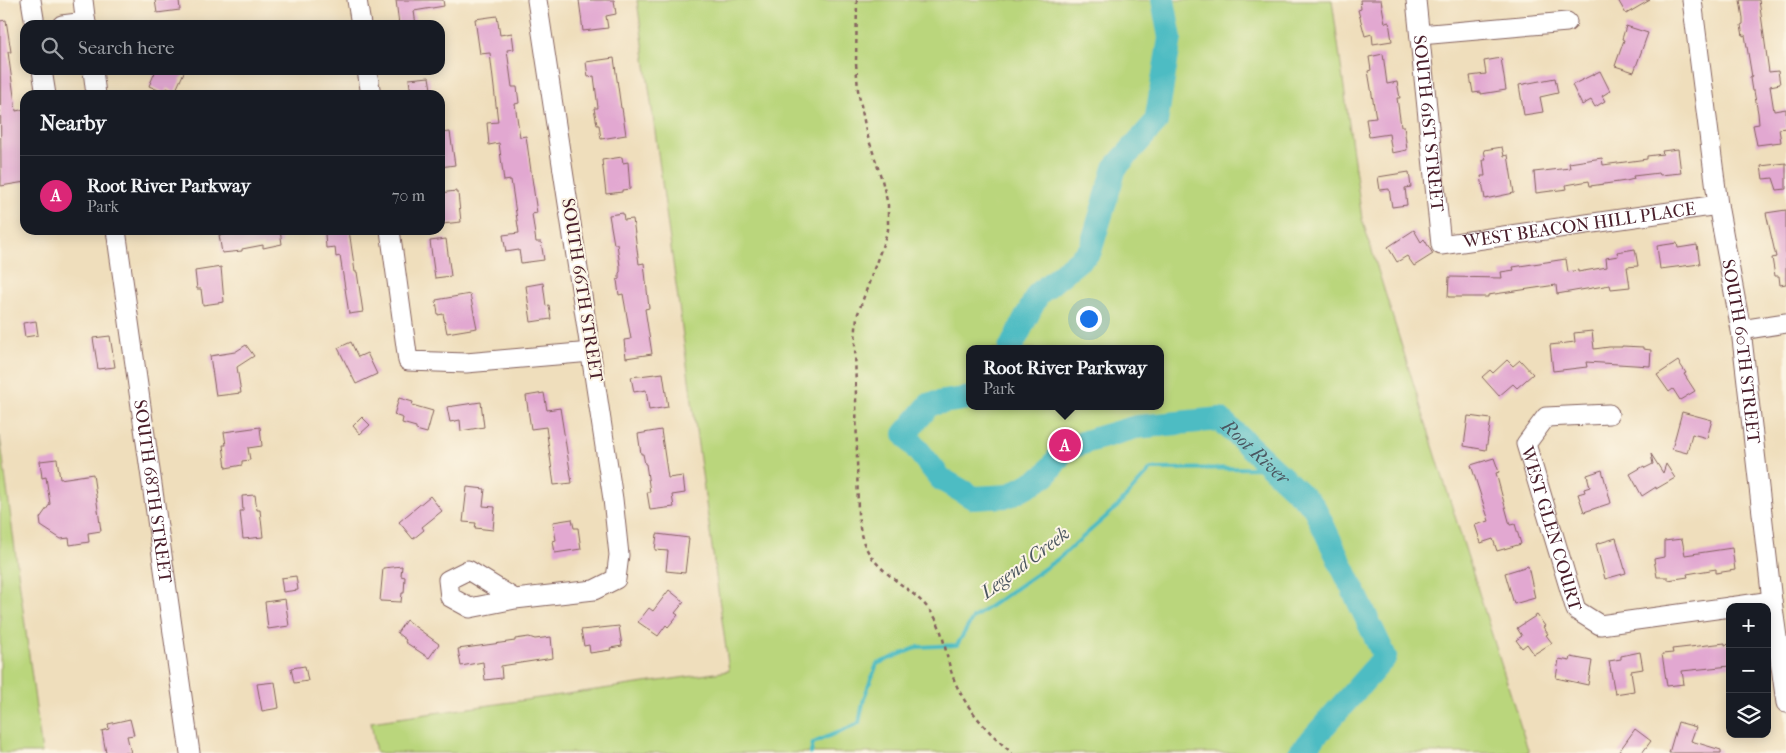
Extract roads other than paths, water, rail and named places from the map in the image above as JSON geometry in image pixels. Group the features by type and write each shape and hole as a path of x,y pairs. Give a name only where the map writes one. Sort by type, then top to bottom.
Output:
{"street":[{"path":"31,0 34,20"},
{"path":"83,0 86,20"},
{"path":"357,0 360,20"},
{"name":"SOUTH 66TH STREET","path":"515,599 594,590 616,580 619,555 591,352 538,0"},
{"name":"SOUTH 61ST STREET","path":"1416,0 1441,245"},
{"name":"SOUTH 60TH STREET","path":"1692,0 1718,205 1741,330 1772,601 1786,703"},
{"path":"1420,35 1567,22"},
{"path":"43,75 45,90"},
{"path":"94,75 95,90"},
{"path":"368,75 370,90"},
{"name":"WEST BEACON HILL PLACE","path":"1441,245 1718,205"},
{"name":"SOUTH 68TH STREET","path":"117,235 190,753"},
{"path":"391,235 408,361 466,363 591,352"},
{"path":"1741,330 1786,324"},
{"name":"WEST GLEN COURT","path":"1609,414 1546,417 1526,444 1576,610 1600,625 1726,608"},
{"name":"WEST GLEN COURT","path":"1758,603 1772,601"}],"waterway":[{"name":"Root River","path":"1012,345 1038,294 1090,251 1115,168 1156,122 1170,38 1163,0"},
{"name":"Root River","path":"966,399 930,404 905,434 941,479 974,498 1008,496 1045,476 1064,450 1088,441 1136,427 1220,419 1314,507 1385,657 1300,753"},
{"name":"Legend Creek","path":"811,753 813,743 859,723 864,698 877,664 918,647 957,645 973,618 1058,559 1117,507 1151,469 1259,468 1274,482 1296,490"}],"place":[{"name":"Root River Parkway","path":"1065,445"}]}
